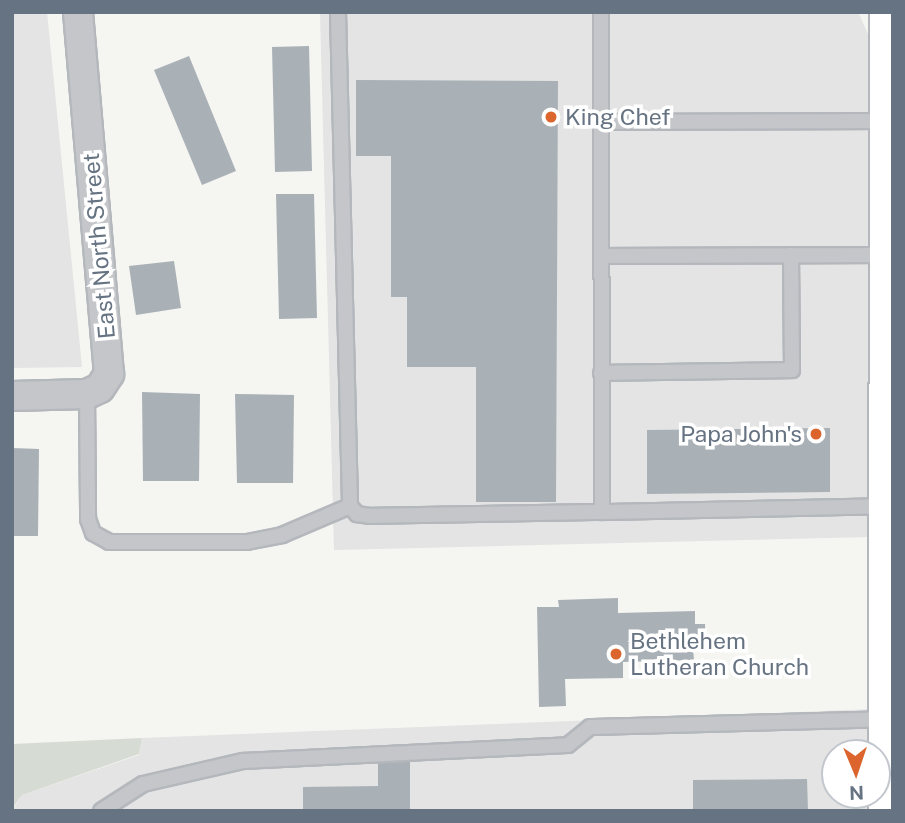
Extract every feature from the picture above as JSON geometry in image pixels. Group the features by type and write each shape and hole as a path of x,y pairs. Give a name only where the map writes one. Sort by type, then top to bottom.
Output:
{"main road":[{"path":"889,739 890,12"}],"street":[{"name":"East North Street","path":"78,12 109,355 108,374 100,388 87,394"},
{"path":"12,396 87,394"}],"lane":[{"path":"338,12 350,506 357,514 369,516 888,506"},
{"path":"601,12 602,512"},
{"path":"601,122 889,121"},
{"path":"601,373 792,370 791,255"},
{"path":"601,256 889,255"},
{"path":"87,394 88,519 93,533 109,542 247,542 282,535 350,506"},
{"path":"101,811 143,784 243,761 568,745 590,727 888,719"}],"shaded area":[{"path":"12,12 47,12 82,367 12,368"},
{"path":"320,12 858,12 868,34 870,537 334,550"},
{"path":"873,709 872,739 821,739 821,809 871,811 12,811 22,795 139,755 142,738"},
{"path":"142,738 139,754 22,795 12,809 12,744"}],"building":[{"path":"309,46 312,171 275,172 272,47"},
{"path":"189,56 236,171 202,185 154,70"},
{"path":"356,80 558,81 556,502 476,502 476,367 407,367 407,297 391,297 391,156 356,156"},
{"path":"276,194 314,194 317,318 279,319"},
{"path":"174,261 181,308 136,315 129,266"},
{"path":"142,392 200,394 199,481 143,481"},
{"path":"235,394 294,395 293,483 237,483"},
{"path":"830,428 830,492 647,494 647,430"},
{"path":"12,448 39,449 38,536 12,536"},
{"name":"Bethlehem Lutheran Church","path":"618,598 618,613 695,611 695,624 705,624 706,648 693,648 694,660 623,662 623,678 565,679 566,706 539,707 537,607 559,607 558,600"},
{"path":"378,759 410,759 410,811 303,811 303,787 378,786"},
{"path":"807,779 808,811 693,811 693,780"}],"place":[{"name":"King Chef","path":"551,117"},
{"name":"Papa John's","path":"816,434"},
{"name":"Bethlehem Lutheran Church","path":"616,654"}]}
